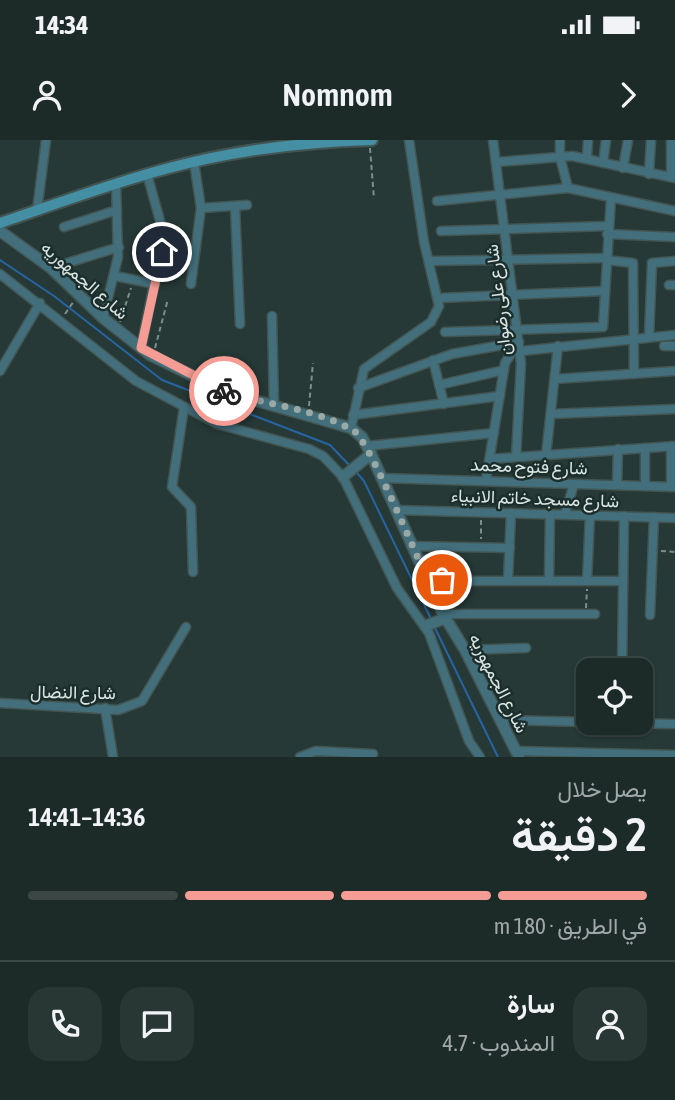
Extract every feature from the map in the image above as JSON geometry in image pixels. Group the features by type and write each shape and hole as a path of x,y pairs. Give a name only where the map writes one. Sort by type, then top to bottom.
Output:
{"main road":[{"path":"0,223 116,183 194,162 308,141 370,140"}],"street":[{"path":"37,211 47,140"},
{"path":"351,429 364,369 374,359 431,323 436,315 439,298 409,140"},
{"name":"شارع على رضوان","path":"493,140 520,346 522,390 516,457"},
{"path":"560,140 560,157 568,188"},
{"path":"587,158 588,140"},
{"path":"603,163 606,140"},
{"path":"623,168 628,140"},
{"path":"649,174 651,140"},
{"path":"496,162 560,157 587,158 673,178 671,140"},
{"path":"191,284 201,208 194,162"},
{"path":"141,348 164,235 148,174"},
{"path":"103,318 115,276 119,247 116,183"},
{"path":"437,201 568,188 675,211"},
{"path":"445,332 602,328 605,324 607,230 611,198"},
{"path":"235,205 240,324"},
{"path":"201,208 247,205"},
{"path":"64,227 117,210"},
{"path":"441,231 506,228 607,230 675,237"},
{"name":"شارع الجمهوريه","path":"0,232 51,268 103,318 150,355 226,392 309,414 351,429 381,478 443,617 465,650 517,754"},
{"path":"51,268 119,247"},
{"path":"430,261 606,259 633,262 634,374"},
{"path":"649,337 652,264 675,261"},
{"path":"0,274 136,381 216,424 309,449 346,474 397,588 427,625 469,741 480,757"},
{"path":"115,276 155,284"},
{"path":"439,298 605,291"},
{"path":"0,371 40,303"},
{"path":"272,316 274,405"},
{"path":"358,388 452,354 520,346 558,346 675,335"},
{"path":"486,480 504,370 509,355 520,346"},
{"path":"546,454 558,346"},
{"path":"664,346 675,346"},
{"path":"433,360 444,404"},
{"path":"439,385 504,370"},
{"path":"555,379 675,371"},
{"path":"353,415 500,396"},
{"path":"184,407 172,487 191,507 193,572"},
{"path":"551,414 675,409"},
{"path":"346,474 367,454 494,433"},
{"path":"490,458 673,446 673,487"},
{"path":"645,448 645,486"},
{"path":"617,485 618,449"},
{"name":"شارع فتوح محمد","path":"381,478 673,487"},
{"path":"565,514 574,484"},
{"name":"شارع مسجد خاتم الانبياء","path":"394,510 675,518"},
{"path":"508,580 511,513"},
{"path":"550,514 550,581"},
{"path":"587,581 590,515"},
{"path":"622,658 624,516"},
{"path":"650,615 654,517"},
{"path":"411,546 510,548"},
{"path":"428,581 623,581"},
{"path":"427,625 443,617 591,614"},
{"name":"شارع النضال","path":"0,703 27,707 131,707 142,701 186,627"},
{"path":"465,650 526,649"},
{"path":"105,708 113,757"},
{"path":"501,719 576,722"},
{"path":"653,724 675,724"},
{"path":"517,754 671,755 675,745"},
{"path":"300,757 316,751 330,754 373,754"}],"path":[{"path":"370,140 374,199"},
{"path":"117,330 134,279"},
{"path":"150,355 159,343 168,299"},
{"path":"65,314 71,305"},
{"path":"309,414 313,363"},
{"path":"481,512 481,547"},
{"path":"653,551 675,552"},
{"path":"587,581 591,614"}],"waterway":[{"path":"0,260 54,296 162,380 330,445 351,467"},
{"path":"357,473 364,481 432,621"},
{"path":"434,626 498,757"}],"way so far":[{"path":"224,391 309,414 357,432 371,454 428,581 442,580"}],"route":[{"path":"162,252 141,348 224,391"}]}
